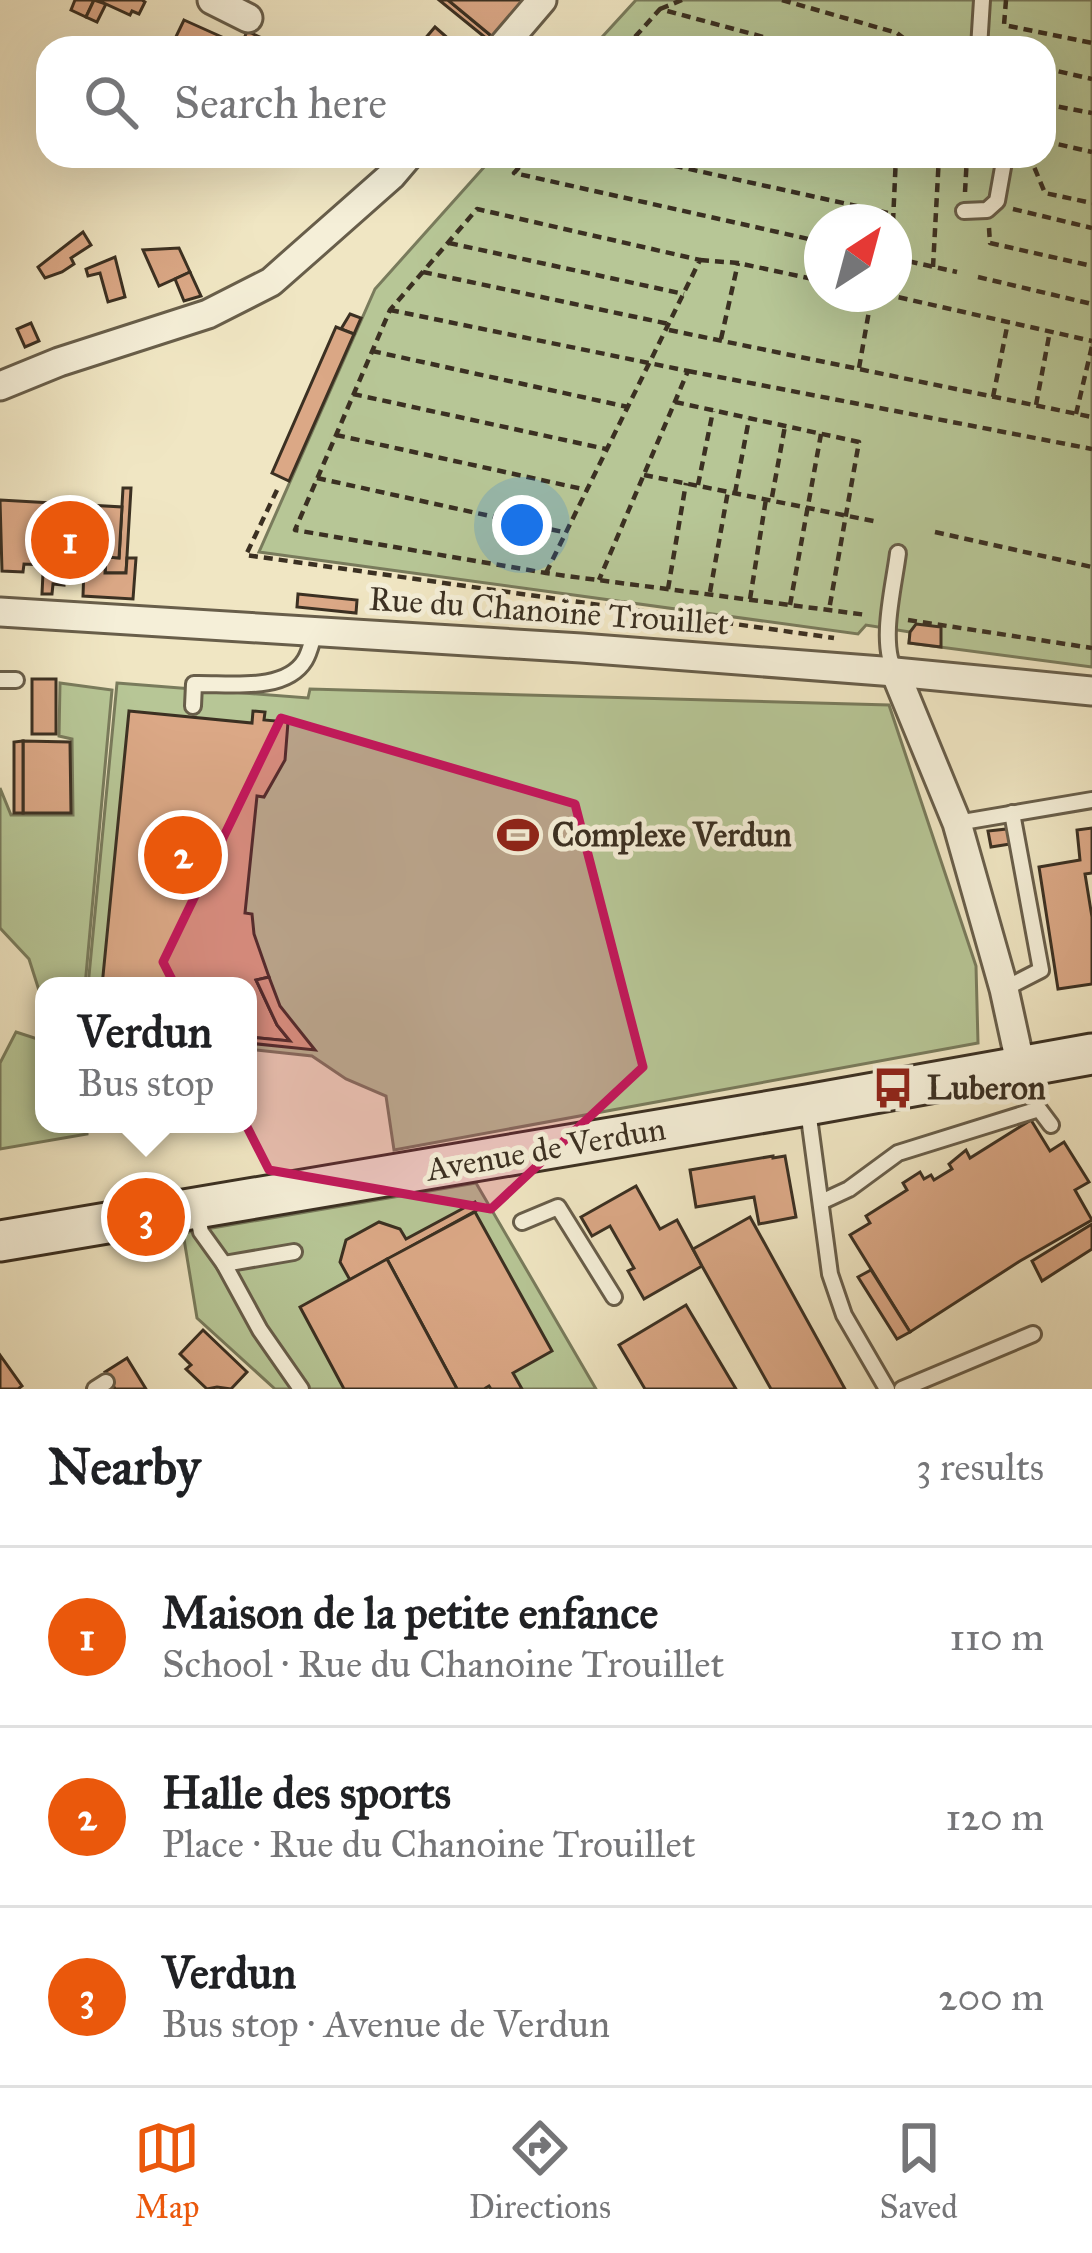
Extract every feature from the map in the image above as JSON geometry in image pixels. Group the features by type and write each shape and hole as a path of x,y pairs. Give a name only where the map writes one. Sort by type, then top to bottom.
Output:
{"main road":[{"name":"Avenue de Verdun","path":"0,1241 1092,1054"}],"street":[{"path":"212,0 248,18"},
{"path":"511,36 542,0"},
{"path":"0,386 208,314 271,282 398,168"},
{"name":"Rue du Chanoine Trouillet","path":"0,612 895,672 1092,691"},
{"path":"895,672 957,823 1021,1067"}],"lane":[{"path":"980,36 982,0"},
{"path":"964,211 992,206 1004,168"},
{"path":"895,672 889,661 889,617 898,553"},
{"path":"193,706 194,684 266,683 292,674 306,659 315,632"},
{"path":"957,823 1092,800"},
{"path":"1004,989 1041,970 1012,813"},
{"path":"807,1105 830,1274 844,1315 887,1389"},
{"path":"821,1202 849,1189 898,1154 1039,1109 1051,1125"},
{"path":"196,1208 201,1232 301,1389"},
{"path":"522,1222 557,1208 614,1297"},
{"path":"224,1264 294,1252"},
{"path":"902,1389 1033,1334"}],"path":[{"path":"636,36 660,9 682,0"},
{"path":"782,0 901,36"},
{"path":"1006,0 1004,25 1092,43"},
{"path":"660,9 760,36"},
{"path":"1056,71 1092,79"},
{"path":"1056,106 1092,113"},
{"path":"1056,144 1092,152"},
{"path":"518,168 514,173 804,238"},
{"path":"681,168 834,204"},
{"path":"894,204 895,168"},
{"path":"933,266 938,168"},
{"path":"964,211 966,168"},
{"path":"1004,173 1014,168"},
{"path":"1035,168 1045,193 1092,202"},
{"path":"1092,228 992,206 990,243 1092,266"},
{"path":"804,276 738,262 700,260 476,209 390,310 295,530 546,573 889,617 1092,649"},
{"path":"448,242 684,294"},
{"path":"546,573 700,260"},
{"path":"720,340 738,262"},
{"path":"912,262 957,272"},
{"path":"423,272 1092,417"},
{"path":"978,278 1092,304"},
{"path":"912,300 1092,344 1076,414"},
{"path":"390,310 1092,449"},
{"path":"859,368 869,312"},
{"path":"993,397 1008,322"},
{"path":"1036,405 1050,331"},
{"path":"372,351 628,407"},
{"path":"599,580 688,371"},
{"path":"353,394 607,449"},
{"path":"675,403 860,442 829,610"},
{"path":"698,485 712,411"},
{"path":"710,594 749,418"},
{"path":"750,599 785,427"},
{"path":"790,605 821,434"},
{"path":"336,435 587,490"},
{"path":"644,475 878,522"},
{"path":"317,478 566,532"},
{"path":"668,589 686,483"},
{"path":"277,490 245,555 836,638"},
{"path":"934,532 1092,567"}],"highlighted area":[{"path":"281,718 575,804 643,1067 491,1209 269,1170 163,962"}],"green space":[{"path":"636,0 1092,0 1092,667 909,643 910,632 866,625 858,634 259,552 375,289 483,168 1056,168 1056,36 603,36"},
{"path":"60,683 112,690 86,977 35,978 29,959 0,928 0,788 11,815 73,815 72,739 59,736"},
{"name":"Complexe Verdun","path":"117,683 308,698 310,689 889,705 976,966 978,1043 394,1150 386,1096 346,1079 312,1056 257,1050 257,977 89,977"},
{"path":"16,1032 35,1038 35,1133 87,1134 0,1149 0,1063"},
{"path":"476,1183 596,1389 275,1389 197,1318 183,1233"}],"building":[{"path":"75,0 94,0 86,17 71,10"},
{"path":"94,0 106,4 97,22 86,17"},
{"path":"97,0 145,2 139,14 132,11 130,15"},
{"path":"439,0 448,0 491,36 483,36"},
{"path":"448,0 527,0 497,36"},
{"path":"184,20 220,36 176,36"},
{"path":"83,232 91,245 71,258 74,264 45,278 38,267"},
{"path":"179,248 190,272 159,286 143,250"},
{"path":"115,257 125,297 108,302 100,273 88,276 86,269"},
{"path":"190,272 201,296 184,301 175,279"},
{"path":"350,314 361,318 354,334 341,329"},
{"path":"31,323 39,341 25,347 17,329"},
{"path":"336,327 354,334 289,481 272,473"},
{"path":"123,488 131,488 126,573 105,573 106,557 119,558"},
{"path":"0,500 122,507 119,558 106,557 105,573 126,573 127,558 136,558 133,599 83,596 84,568 65,566 64,575 43,573 44,565 24,564 23,572 2,571"},
{"path":"43,573 64,575 64,585 53,584 52,594 42,594"},
{"path":"298,594 357,600 356,613 297,607"},
{"path":"916,624 941,627 941,647 909,643"},
{"path":"32,679 56,679 56,734 32,734"},
{"path":"129,711 252,723 253,711 265,712 264,720 288,722 285,760 264,797 257,796 245,913 252,914 269,977 103,977"},
{"path":"23,741 70,742 71,813 23,813"},
{"path":"23,741 23,813 14,813 14,742"},
{"path":"1092,828 1092,873 1085,874 1092,917 1092,984 1058,989 1039,867 1080,860 1077,830"},
{"path":"1007,829 1010,844 991,847 988,831"},
{"path":"269,977 280,1006 315,1050 257,1044 257,1038 290,1041 277,1025 257,980"},
{"path":"257,982 277,1025 290,1041 257,1038"},
{"path":"1031,1120 1050,1151 1064,1142 1089,1182 1075,1190 1092,1220 910,1332 850,1235 870,1223 866,1216 907,1190 903,1183 920,1172 924,1179 931,1175 934,1180 952,1169 949,1164 966,1150 970,1158"},
{"path":"785,1156 796,1217 759,1224 754,1197 696,1207 690,1170"},
{"path":"636,1186 660,1229 677,1220 702,1266 644,1299 628,1271 634,1268 610,1226 592,1236 581,1217"},
{"path":"475,1202 479,1209 350,1280 340,1262 346,1240 379,1222 400,1229 406,1239"},
{"path":"475,1212 552,1351 513,1373 522,1389 457,1389 387,1259"},
{"path":"750,1217 845,1389 771,1389 702,1266 693,1249"},
{"path":"1092,1224 1092,1249 1042,1281 1032,1261"},
{"path":"387,1259 457,1389 344,1389 300,1307"},
{"path":"871,1270 910,1332 897,1339 858,1277"},
{"path":"686,1305 736,1389 645,1389 619,1345"},
{"path":"203,1330 247,1372 231,1389 207,1389 186,1369 191,1365 180,1354"},
{"path":"0,1355 22,1386 18,1389 0,1389"},
{"path":"127,1358 146,1389 111,1389 105,1372"}],"place":[{"name":"Maison de la petite enfance","path":"70,540"},
{"name":"Complexe Verdun","path":"518,835"},
{"name":"Halle des sports","path":"183,855"},
{"name":"Luberon","path":"893,1088"},
{"name":"Verdun","path":"146,1217"}]}
